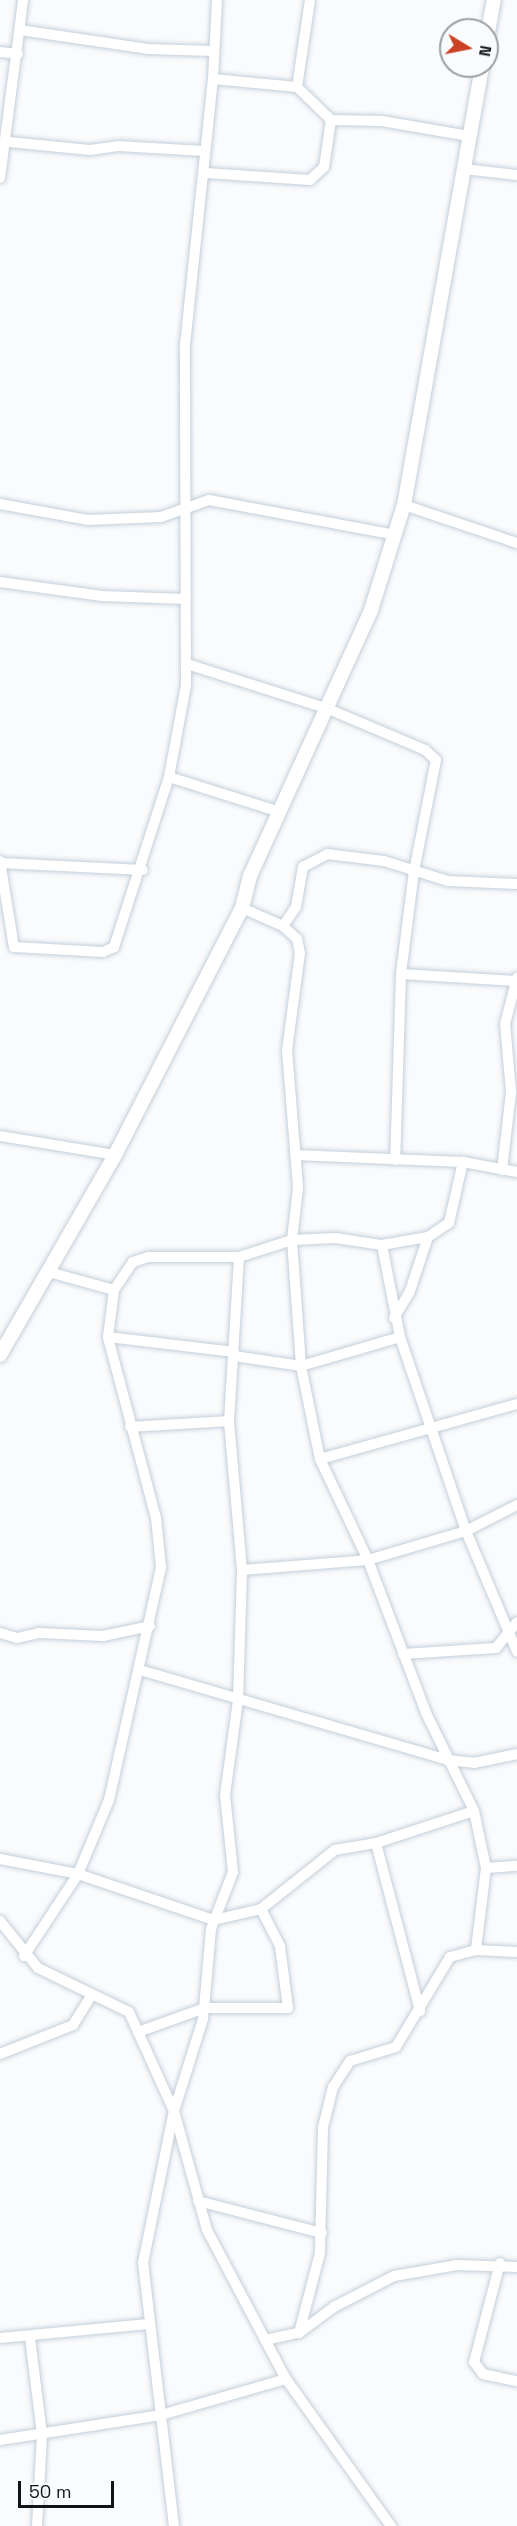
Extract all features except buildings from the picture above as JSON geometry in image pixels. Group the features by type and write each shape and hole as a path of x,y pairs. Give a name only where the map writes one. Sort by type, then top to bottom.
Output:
{"street":[{"path":"0,178 1,164 9,142 23,0"},
{"path":"143,870 0,862 10,942 17,948 111,950 143,870 169,777 187,664 183,506 185,339 206,173 204,151 213,79 217,0"},
{"path":"297,87 310,0"},
{"path":"491,18 494,0"},
{"path":"20,30 147,49 213,51"},
{"path":"0,52 18,54"},
{"path":"0,1355 116,1155 242,908 280,812 371,610 390,534 404,505 480,78"},
{"path":"213,79 297,87 331,120 392,122 469,136"},
{"path":"206,173 310,180 324,167 331,120"},
{"path":"9,142 90,150 118,146 204,151"},
{"path":"464,169 517,176"},
{"path":"0,504 88,520 161,517 183,506 215,500 390,534"},
{"path":"404,505 517,543"},
{"path":"0,582 102,596 186,599"},
{"path":"187,664 326,708 425,750 436,760 414,871 401,974 395,1160"},
{"path":"169,777 280,812"},
{"path":"283,926 293,913 298,878 310,859 327,854 370,858 448,881 517,884"},
{"path":"242,908 283,926 297,939 300,953 287,1050 298,1199 292,1240 300,1366 320,1459 368,1560 403,1654 447,1760 474,1811 486,1868 476,1950"},
{"path":"401,974 517,980 505,1024 511,1092 502,1170"},
{"path":"0,1136 116,1155"},
{"path":"295,1155 463,1162 517,1172"},
{"path":"24,1956 78,1874 116,1779 161,1567 158,1527 108,1337 114,1290 133,1262 148,1257 239,1257 292,1240 335,1238 382,1245 428,1237 449,1223 463,1162"},
{"path":"394,1318 410,1291 428,1237"},
{"path":"382,1245 394,1318 400,1337 466,1531 513,1625 517,1652"},
{"path":"174,2526 161,2415 147,2324 145,2247 174,2111 205,2008 214,1920 233,1872 225,1795 238,1701 242,1570 229,1421 239,1257"},
{"path":"48,1272 114,1290"},
{"path":"108,1337 234,1354 300,1366 400,1337"},
{"path":"320,1459 517,1404"},
{"path":"130,1427 229,1421"},
{"path":"242,1570 368,1560 466,1531 517,1505"},
{"path":"403,1654 495,1648 513,1625"},
{"path":"0,1633 17,1638 39,1633 103,1636 150,1626"},
{"path":"140,1670 238,1701 447,1760 474,1763 517,1754"},
{"path":"0,1859 78,1874 214,1920 261,1909 316,1860 335,1850 376,1843 474,1811"},
{"path":"376,1843 420,2011"},
{"path":"486,1868 517,1866"},
{"path":"138,2032 205,2008 288,2008 280,1946 261,1909"},
{"path":"0,1921 24,1956 129,2012 174,2111 207,2230 286,2379 391,2526"},
{"path":"299,2333 322,2233 323,2127 333,2086 350,2061 396,2047 420,2011 450,1957 476,1950 517,1952"},
{"path":"0,2054 73,2025 92,1994"},
{"path":"198,2201 322,2233"},
{"path":"265,2340 299,2333 334,2307 394,2276 500,2263 517,2267"},
{"path":"500,2263 474,2362 483,2374 517,2381"},
{"path":"0,2338 30,2338 147,2324"},
{"path":"30,2338 42,2434 37,2526"},
{"path":"0,2440 161,2415 286,2379"},
{"path":"168,2526 171,2504"}]}
